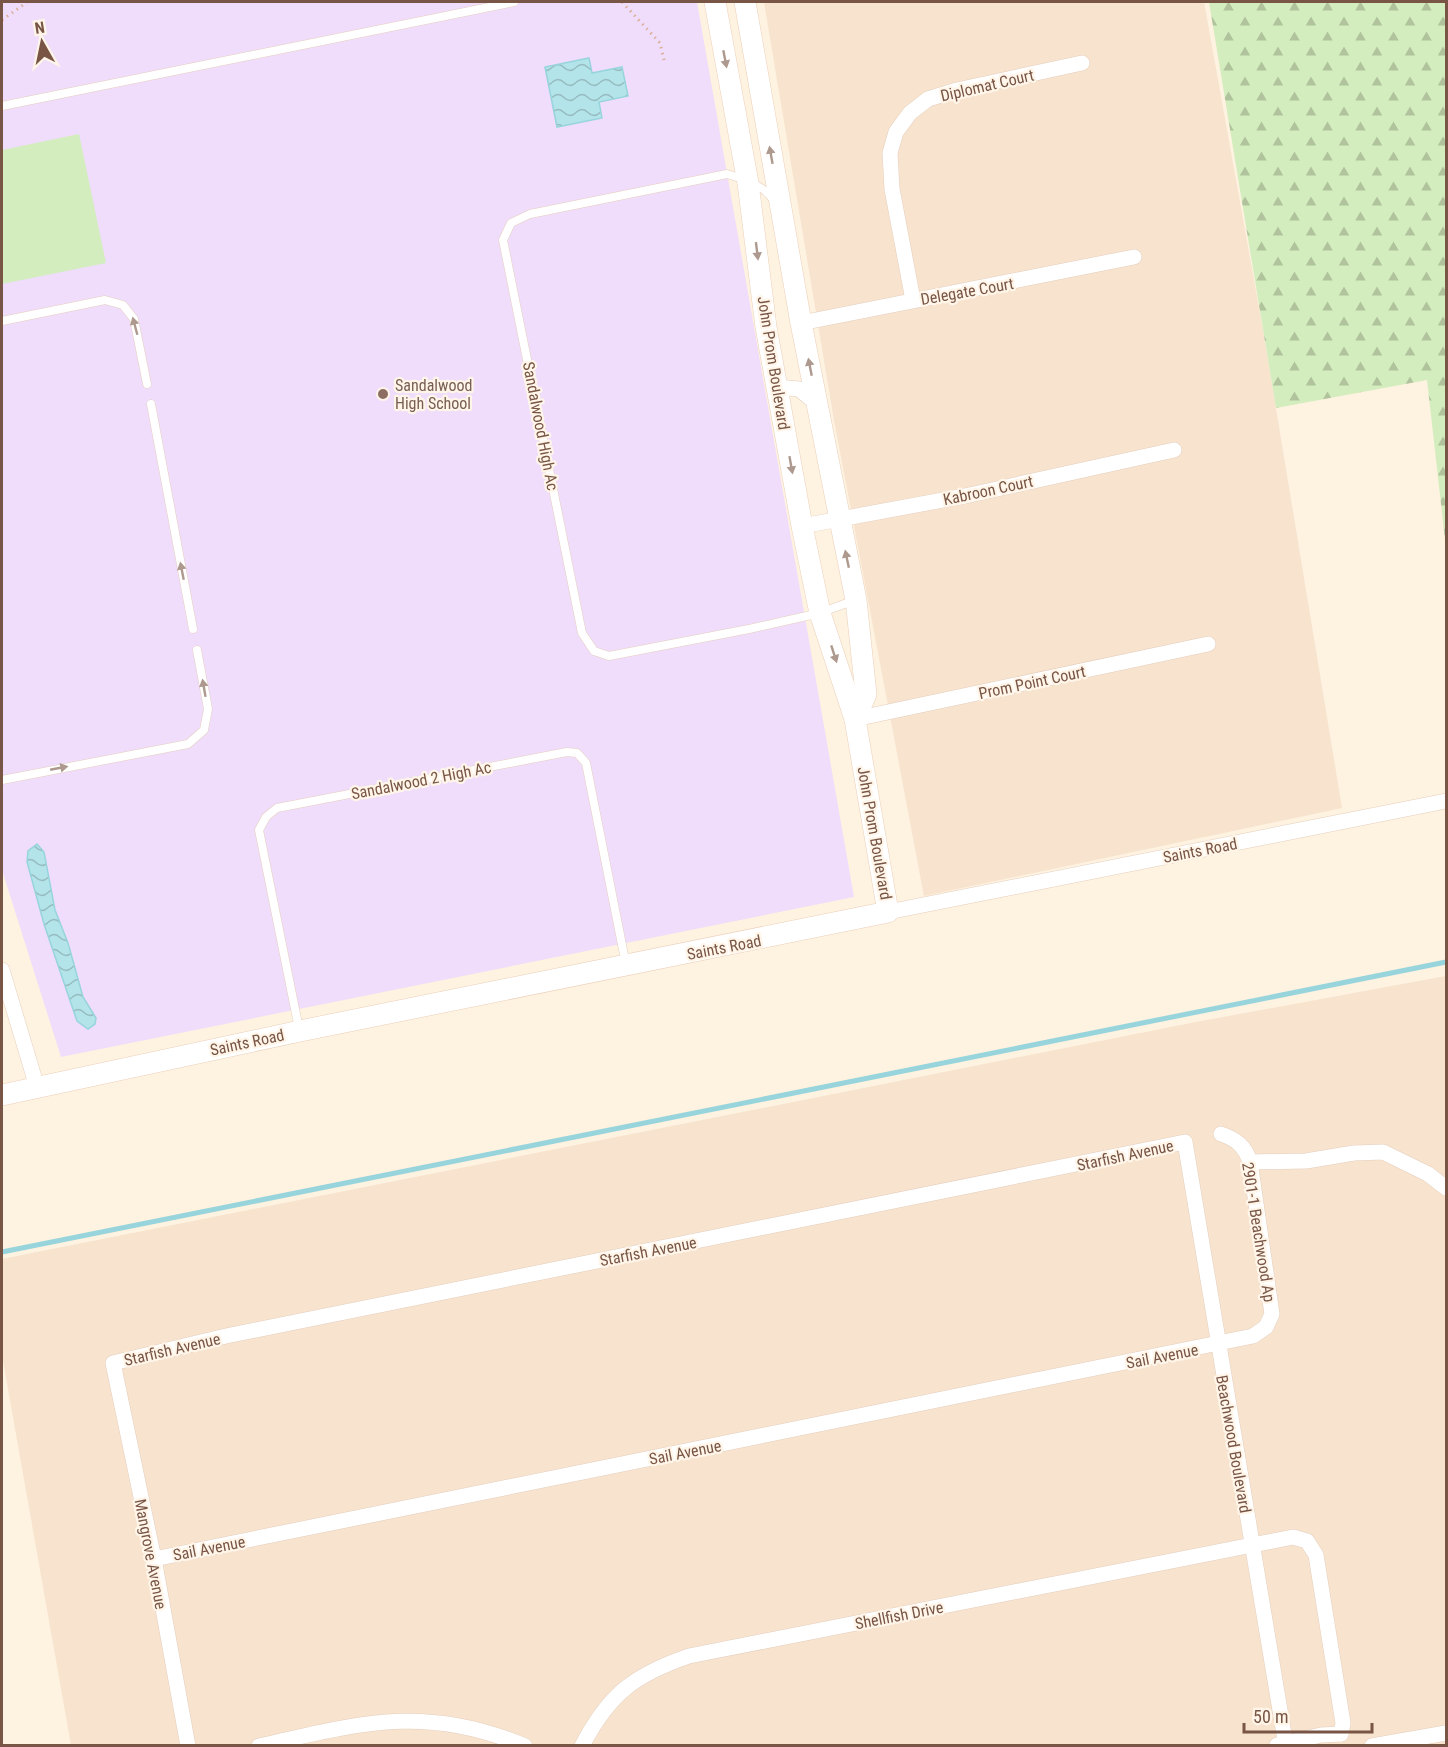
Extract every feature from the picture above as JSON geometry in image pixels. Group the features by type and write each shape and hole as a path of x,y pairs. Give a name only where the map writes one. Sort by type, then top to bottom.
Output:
{"street":[{"name":"John Prom Boulevard","path":"715,2 748,183 766,327 802,526 820,613 855,719 888,912"},
{"name":"John Prom Boulevard","path":"745,2 801,323 856,600 866,694 855,719"},
{"name":"Diplomat Court","path":"913,300 892,189 890,153 896,132 910,113 928,99 957,90 1082,63"},
{"name":"Delegate Court","path":"801,323 1134,257"},
{"path":"777,387 799,389 817,404"},
{"name":"Kabroon Court","path":"802,526 1174,450"},
{"name":"Prom Point Court","path":"855,719 1208,644"},
{"name":"Saints Road","path":"2,1095 300,1031 1446,801"},
{"path":"2,976 37,1087"},
{"name":"2901-1 Beachwood Ap","path":"1217,1345 1253,1336 1266,1327 1272,1314 1250,1162 1246,1149 1221,1134"},
{"name":"Beachwood Boulevard","path":"1185,1142 1282,1745"},
{"name":"Starfish Avenue","path":"113,1363 226,1336 1185,1142"},
{"path":"1250,1162 1306,1161 1354,1153 1383,1152 1428,1174 1446,1188"},
{"name":"Sail Avenue","path":"154,1559 1217,1345"},
{"name":"Mangrove Avenue","path":"113,1363 154,1559 188,1746"},
{"name":"Shellfish Drive","path":"582,1746 596,1720 617,1693 638,1677 690,1656 1293,1536 1307,1540 1316,1555 1346,1740"},
{"path":"259,1746 388,1720 461,1724 525,1746"},
{"path":"1372,1746 1446,1733"},
{"path":"1282,1745 1321,1735 1346,1740"}],"lane":[{"path":"2,106 514,2"},
{"name":"Sandalwood High Ac","path":"782,216 771,196 727,174 530,214 511,223 503,240 582,633 594,651 609,656 749,629 820,613 856,600"},
{"path":"2,321 105,300 123,305 135,319 147,384"},
{"path":"150,404 193,629"},
{"path":"2,780 188,744 204,730 208,709 197,650"},
{"name":"Sandalwood 2 High Ac","path":"300,1031 259,830 266,817 277,808 567,752 577,753 586,763 627,966"}],"path":[{"path":"2,20 27,2"},
{"path":"622,2 660,43 664,60"}],"shaded area":[{"name":"Sandalwood High School","path":"2,2 697,2 854,897 61,1057 2,870"},
{"path":"764,2 1204,2 1263,330 1342,808 924,896 834,420"},
{"path":"1446,976 1446,1745 71,1745 2,1355 2,1259 1196,1022"}],"green space":[{"path":"1209,2 1446,2 1446,548 1427,380 1276,408"},
{"path":"79,134 106,263 2,284 2,150"}],"water":[{"path":"589,58 592,73 622,67 628,96 599,102 602,118 557,127 545,67"},
{"path":"37,844 44,852 55,910 68,943 83,997 96,1018 95,1024 88,1029 77,1021 44,924 27,862 28,851"}],"waterway":[{"path":"2,1252 1446,962"}],"place":[{"name":"Sandalwood High School","path":"383,394"}]}
